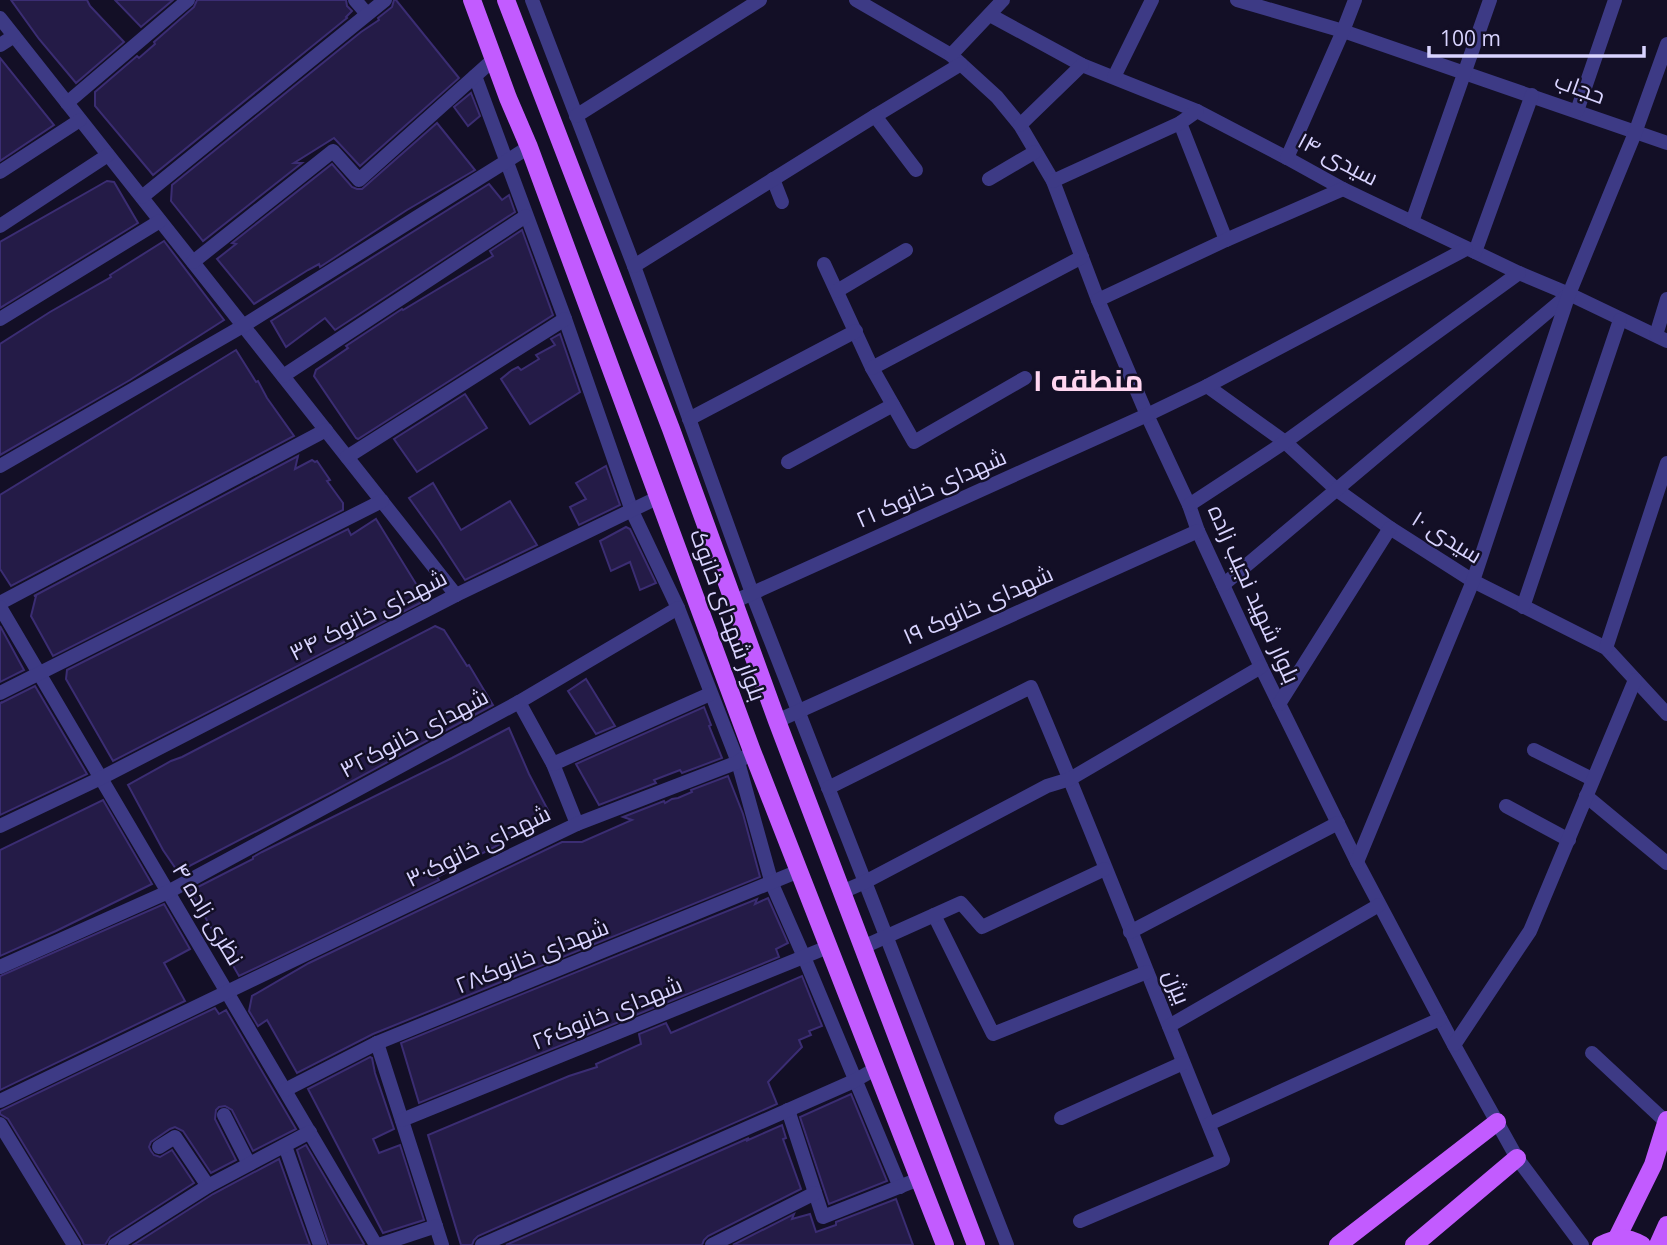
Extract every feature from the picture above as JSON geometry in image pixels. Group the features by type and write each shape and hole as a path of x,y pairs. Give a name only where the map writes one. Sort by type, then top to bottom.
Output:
{"main road":[{"name":"بلوار شهدای خانوک","path":"472,0 659,497 745,757 799,872 945,1245"},
{"name":"بلوار شهدای خانوک","path":"506,0 640,348 777,721 976,1245"},
{"path":"1609,1242 1653,1165 1667,1121"},
{"path":"1338,1245 1497,1122"},
{"path":"1414,1245 1517,1158"},
{"path":"1658,1245 1667,1225"},
{"path":"1609,1242 1631,1239 1642,1245"}],"street":[{"path":"67,103 188,0"},
{"path":"355,0 367,14"},
{"path":"142,197 385,0"},
{"path":"532,0 634,266 752,593 1007,1245"},
{"path":"576,116 760,0"},
{"name":"بلوار شهید نجیب زاده","path":"856,0 956,59 998,97 1020,125 1053,181 1098,300 1198,531 1357,862 1517,1158 1579,1244"},
{"path":"634,266 875,116 956,59 1003,0"},
{"path":"1114,77 1153,0"},
{"name":"حجاب","path":"1237,0 1343,31 1667,143"},
{"path":"1287,158 1355,0"},
{"path":"1412,222 1490,0"},
{"path":"1577,111 1615,0"},
{"name":"سیدی ۱۴","path":"990,15 1082,65 1197,111 1343,189 1661,338"},
{"path":"0,18 456,595"},
{"path":"0,45 14,36"},
{"path":"1357,862 1472,581 1569,295 1635,133 1667,44"},
{"path":"193,262 333,151 359,180 494,59"},
{"path":"1020,125 1082,65"},
{"path":"475,76 632,510 678,608 710,694 745,757 772,884 900,1187"},
{"path":"1471,250 1532,95"},
{"path":"1053,181 1180,123 1197,111"},
{"path":"875,116 916,170"},
{"path":"0,172 80,120"},
{"path":"1180,123 1226,240"},
{"path":"0,466 243,326 529,147"},
{"path":"989,179 1035,152"},
{"path":"0,226 108,155"},
{"path":"574,174 596,167"},
{"path":"774,179 782,202"},
{"path":"1098,300 1343,189"},
{"path":"283,376 526,216"},
{"path":"0,319 160,221"},
{"path":"836,291 906,250"},
{"name":"شهدای خانوک ۲۱","path":"733,602 1147,415 1471,250"},
{"path":"872,368 1082,257"},
{"path":"824,264 872,368 914,442 1025,378"},
{"path":"1189,505 1285,442 1518,273"},
{"path":"1223,585 1569,295"},
{"path":"1661,338 1667,299"},
{"path":"347,457 565,319"},
{"path":"1523,607 1620,320"},
{"path":"689,419 856,331"},
{"path":"640,348 661,341"},
{"name":"سیدی ۱۰","path":"1207,386 1285,442 1337,490 1390,528 1472,581 1606,648 1667,714"},
{"path":"788,462 893,405"},
{"path":"0,605 326,430"},
{"path":"1606,648 1667,463"},
{"name":"۳۴ شهدای خانوک","path":"0,826 101,778 456,595 659,497"},
{"path":"0,693 382,501"},
{"path":"705,524 724,516"},
{"path":"1279,704 1390,528"},
{"name":"شهدای خانوک ۱۹","path":"777,721 1198,531"},
{"name":"نظری زاده ۴","path":"0,605 378,1245"},
{"name":"شهدای خانوک۳۲","path":"0,967 168,892 519,702 678,608"},
{"path":"842,892 1047,786 1070,779 1261,667"},
{"path":"1454,1045 1530,931 1635,680"},
{"name":"بیژن","path":"828,788 1031,687 1223,1160 1080,1221"},
{"path":"554,764 710,694"},
{"path":"519,702 554,764 577,824"},
{"path":"1534,750 1592,779"},
{"name":"شهدای خانوک۳۰","path":"0,1101 577,824 745,757"},
{"path":"1586,796 1667,863"},
{"path":"1506,806 1569,840"},
{"path":"1130,932 1338,823"},
{"path":"863,947 961,903 982,927 1105,869"},
{"name":"شهدای خانوک۲۸","path":"285,1090 377,1042 799,872"},
{"path":"1168,1026 1379,905"},
{"path":"934,915 993,1034 1147,972"},
{"name":"شهدای خانوک۲۶","path":"402,1120 828,947"},
{"path":"1209,1124 1440,1019"},
{"path":"377,1042 442,1245"},
{"path":"1592,1053 1667,1121"},
{"path":"1061,1118 1183,1063"},
{"path":"482,1245 854,1081 877,1068"},
{"path":"788,1110 823,1217 919,1179"},
{"path":"223,1115 249,1164"},
{"path":"0,1124 74,1245"},
{"path":"115,1245 208,1186 310,1132"},
{"path":"159,1147 175,1137 208,1186"},
{"path":"285,1146 320,1245"},
{"path":"712,1245 815,1193"},
{"path":"378,1245 436,1226"}],"building":[{"path":"11,0 87,0 124,42 76,83"},
{"path":"115,0 173,0 141,27"},
{"path":"197,0 346,0 352,11 347,18 153,175 95,106 95,92 155,44 154,42 194,7"},
{"path":"394,0 459,78 360,166 334,138 294,163 302,163 203,241 171,201 172,185 379,20 378,18 392,7"},
{"path":"0,58 54,125 0,161"},
{"path":"471,93 480,116 468,126 454,107"},
{"path":"437,123 475,170 407,210 320,267 319,264 308,270 254,304 217,259 236,244 232,243 332,164 352,187 362,189"},
{"path":"107,181 114,182 138,223 0,308 0,242"},
{"path":"489,184 502,200 509,195 515,212 335,330 325,318 286,347 271,321"},
{"path":"522,230 553,315 356,438 314,376 316,370 348,348 346,346 402,309 493,256 490,251"},
{"path":"164,241 224,320 130,380 0,455 0,344 111,277 110,275"},
{"path":"560,334 580,392 530,424 501,379 512,370 518,367 521,370 539,359 536,355 555,345 551,339"},
{"path":"236,350 294,436 11,586 0,569 0,495"},
{"path":"465,394 487,428 417,472 394,439"},
{"path":"298,456 295,469 312,460 317,461 343,503 343,510 53,656 31,616 34,596"},
{"path":"606,466 620,505 579,525 570,507 586,499 576,483"},
{"path":"433,483 461,530 510,501 537,545 465,580 409,498"},
{"path":"376,519 426,600 113,761 66,679 67,670 348,529 351,535"},
{"path":"626,527 630,529 656,583 640,590 630,562 611,571 600,541"},
{"path":"0,626 24,670 0,682"},
{"path":"435,626 444,630 493,705 178,872 128,785"},
{"path":"586,679 615,726 596,734 568,691"},
{"path":"35,686 87,774 0,815 0,703"},
{"path":"704,707 722,758 682,773 680,770 654,780 656,783 599,805 576,764"},
{"path":"509,728 550,818 437,877 439,880 239,976 190,891"},
{"path":"728,776 743,814 760,877 373,1034 297,1073 267,1020 258,1026 249,1011 252,996 309,963 562,842 582,842 632,820 623,817 678,798"},
{"path":"103,800 152,884 0,956 0,850"},
{"path":"768,898 788,943 776,949 779,957 419,1103 401,1043 757,899 755,904"},
{"path":"164,904 190,949 164,963 185,1001 0,1090 0,976"},
{"path":"802,976 822,1026 809,1031 811,1035 799,1040 802,1047 768,1082 777,1104 478,1236 472,1245 461,1245 428,1135 569,1076 597,1067 596,1064 641,1044 639,1034 666,1023 671,1033"},
{"path":"215,1008 219,1014 226,1010 296,1129 253,1151 232,1110 225,1106 219,1107 215,1119 236,1160 211,1173 183,1131 175,1127 170,1129 151,1142 149,1147 154,1155 160,1157 172,1150 194,1183 110,1237 105,1245 84,1245 8,1119 0,1114 0,1111"},
{"path":"370,1057 394,1129 373,1139 379,1153 400,1145 424,1220 383,1233 308,1089"},
{"path":"851,1094 887,1181 829,1204 800,1117"},
{"path":"782,1125 786,1138 783,1139 801,1189 708,1236 702,1245 506,1245 749,1138 746,1141"},
{"path":"306,1145 363,1245 329,1245 297,1150"},
{"path":"279,1159 310,1245 133,1245 213,1194"},
{"path":"896,1199 913,1245 733,1245 794,1214 792,1219 810,1214 816,1232"}],"district":[{"name":"منطقه ۱","path":"1088,381"}]}
